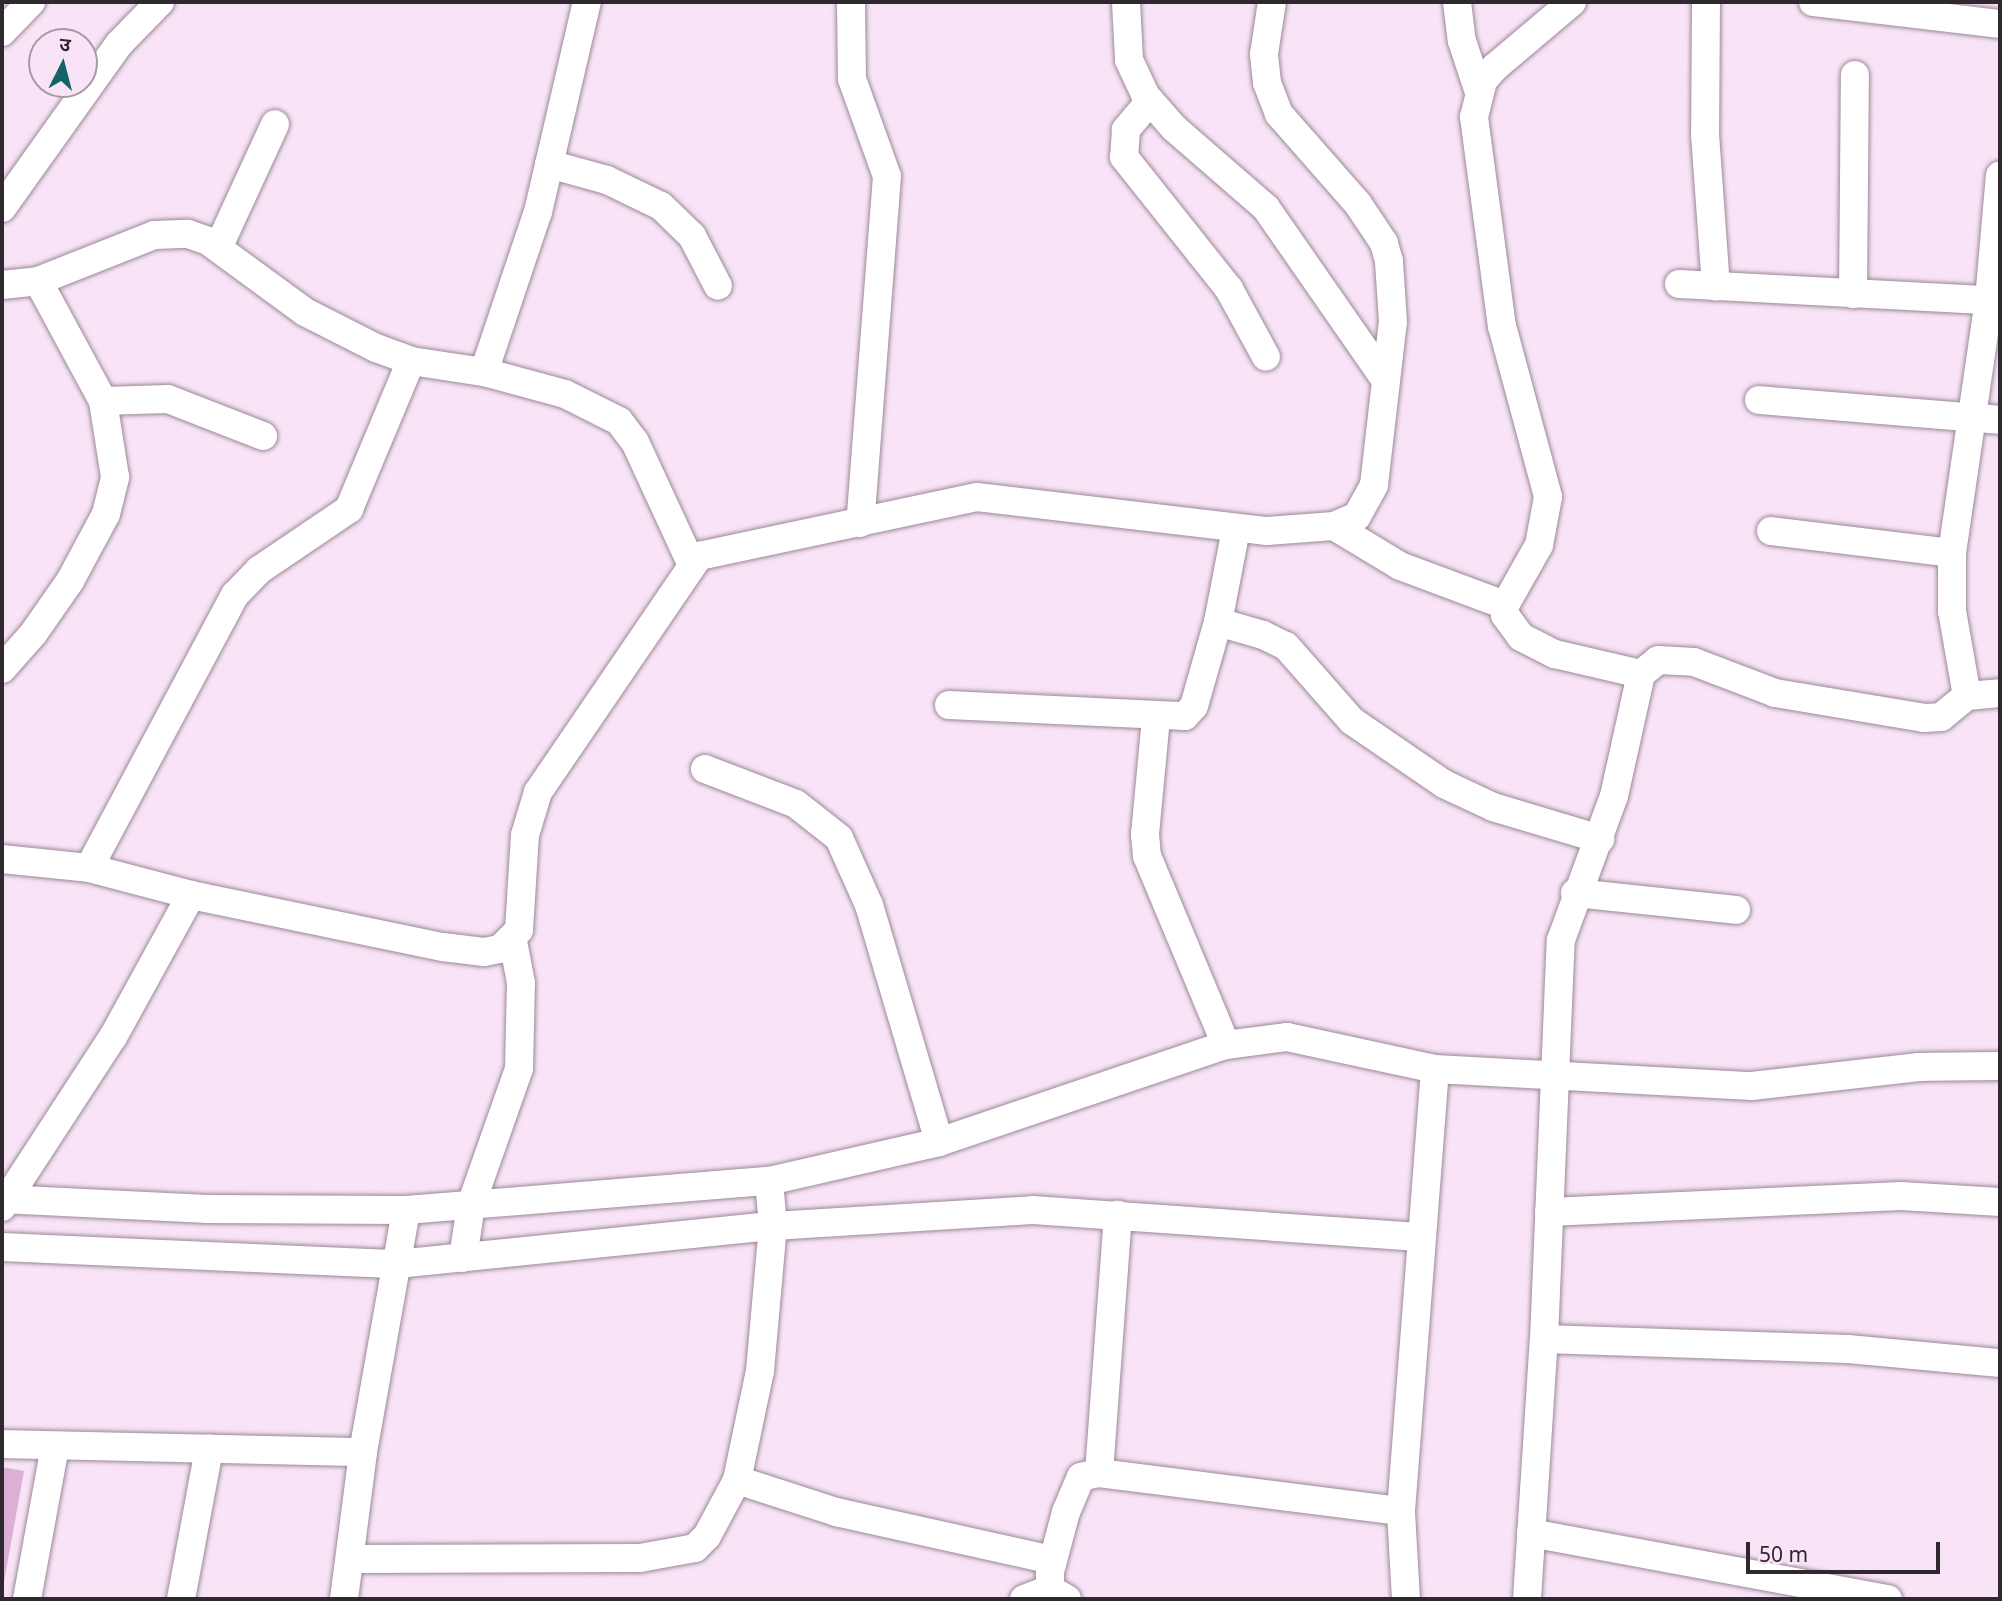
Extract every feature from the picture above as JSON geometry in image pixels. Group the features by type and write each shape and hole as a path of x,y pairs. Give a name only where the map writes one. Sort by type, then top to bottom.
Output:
{"street":[{"path":"2,32 31,2"},
{"path":"2,208 119,44 160,2"},
{"path":"484,372 538,212 587,2"},
{"path":"851,2 852,79 887,176 860,523"},
{"path":"1126,2 1129,60 1150,101 1174,128 1266,208 1384,378"},
{"path":"463,1258 471,1205 519,1069 521,983 513,941 523,911 529,811 538,792 661,615 691,563 711,552 976,497 1249,530 1334,526 1357,516 1371,493 1393,292 1384,243 1358,204 1279,114 1267,83 1265,54 1272,2"},
{"path":"1457,2 1462,41 1479,92 1475,136 1502,326 1548,497 1539,545 1506,605 1508,624 1538,647 1570,660 1640,674"},
{"path":"1479,92 1495,66 1572,2"},
{"path":"1706,2 1704,134 1716,287"},
{"path":"1813,2 2000,24"},
{"path":"1853,294 1855,75"},
{"path":"1150,101 1126,130 1124,157 1229,289 1266,357"},
{"path":"219,246 275,124"},
{"path":"549,164 607,180 661,205 692,236 718,286"},
{"path":"1967,696 1952,611 1952,554 1987,417 1989,300 2000,176"},
{"path":"2,285 38,281 154,235 188,234 219,246 304,312 334,330 411,361 484,372 565,394 619,421 635,442 691,563"},
{"path":"2,668 54,607 106,514 115,464 103,401 38,281"},
{"path":"1679,284 1989,300"},
{"path":"89,868 234,595 251,576 349,509 411,361"},
{"path":"103,401 168,399 263,436"},
{"path":"1759,400 1987,417"},
{"path":"1334,526 1400,566 1506,605"},
{"path":"949,705 1156,718 1185,716 1194,706 1218,622 1249,530"},
{"path":"1771,531 1952,554"},
{"path":"1218,622 1264,635 1286,646 1352,721 1444,784 1493,807 1600,839"},
{"path":"1527,1599 1544,1339 1553,1077 1561,940 1575,893 1600,839 1614,796 1640,674 1658,660 1694,662 1775,693 1924,718 1941,717 1967,696 2000,692"},
{"path":"1156,718 1146,845 1226,1045"},
{"path":"705,769 796,804 839,838 869,905 940,1142"},
{"path":"2,859 89,868 191,895 443,947 484,952 513,941"},
{"path":"1575,893 1737,910"},
{"path":"3,1201 113,1037 191,895"},
{"path":"3,1201 208,1209 406,1210 769,1181 940,1142 1226,1045 1287,1037 1435,1069 1752,1086 1919,1067 2000,1066"},
{"path":"1406,1599 1401,1511 1419,1237 1435,1069"},
{"path":"351,1559 640,1558 695,1548 707,1536 737,1480 760,1371 773,1226 769,1181"},
{"path":"1549,1212 1901,1196 2000,1202"},
{"path":"344,1599 363,1452 406,1210"},
{"path":"2,1247 397,1264 773,1226 1033,1210 1419,1237"},
{"path":"1099,1474 1118,1215"},
{"path":"1544,1339 1848,1349 2000,1363"},
{"path":"2,1444 363,1452"},
{"path":"27,1599 55,1447"},
{"path":"181,1599 209,1450"},
{"path":"1024,1599 1058,1594 1053,1560 1073,1489 1080,1478 1099,1474 1401,1511"},
{"path":"737,1480 836,1512 1053,1560"},
{"path":"1531,1533 1888,1599"}],"shaded area":[{"path":"2,1467 24,1471 2,1593"}]}
